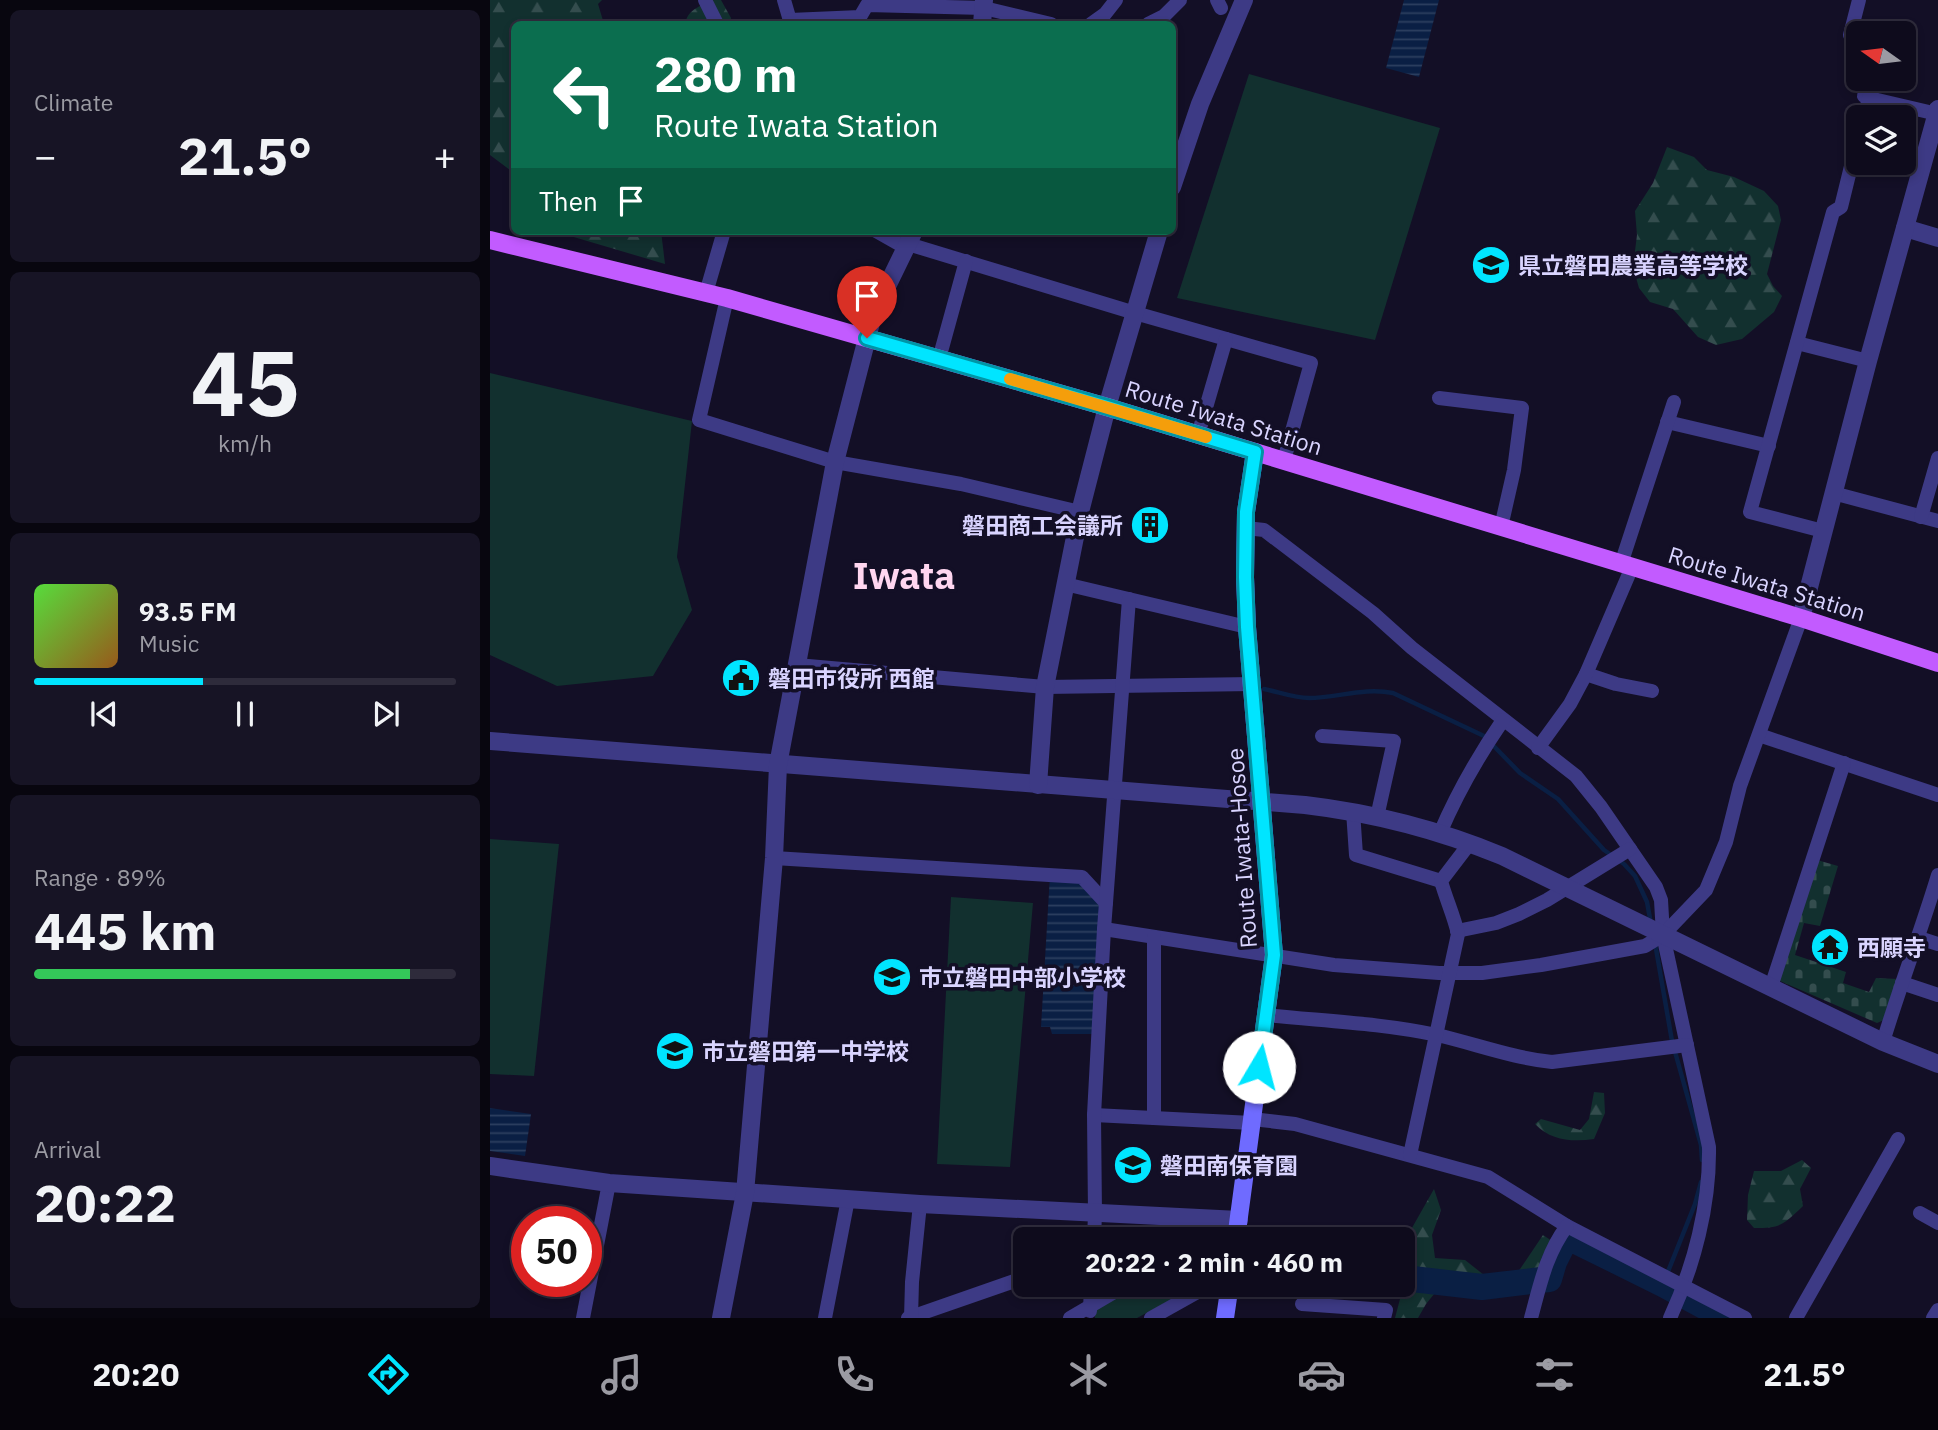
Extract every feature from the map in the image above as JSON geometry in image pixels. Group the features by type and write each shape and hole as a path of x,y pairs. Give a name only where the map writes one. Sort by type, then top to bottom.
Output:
{"main road":[{"name":"Route Iwata Station","path":"490,240 727,298 1107,407 1801,618 1938,663"},
{"name":"Route Iwata-Hosoe","path":"1238,1227 1274,955 1245,577 1246,512 1255,452"},
{"path":"1225,1318 1228,1297"}],"street":[{"path":"705,0 716,21"},
{"path":"784,0 790,21"},
{"path":"1095,21 1116,0"},
{"path":"1154,21 1164,16 1179,0"},
{"path":"1176,175 1200,104 1244,0"},
{"path":"1853,21 1858,0"},
{"path":"804,21 860,17 867,5 983,11 1035,21"},
{"path":"1104,929 1334,965 1482,973 1645,946 1663,935 1706,890 1726,842 1740,786 1801,618 1937,112 1864,96 1865,91"},
{"path":"1867,105 1869,97"},
{"path":"1823,531 1750,512 1833,212 1841,208 1849,175"},
{"path":"1905,228 1938,238"},
{"path":"706,293 723,235"},
{"path":"890,235 1135,313 1311,363 1284,460"},
{"path":"1038,785 1045,687 1080,512 1107,407 1158,235"},
{"path":"721,1318 745,1193 774,858 778,765 835,462 873,315 910,241"},
{"path":"939,359 966,261"},
{"path":"727,298 699,420 835,462 961,484 1080,512"},
{"path":"1198,435 1226,339"},
{"path":"1797,343 1868,361"},
{"path":"1439,398 1522,408 1514,470 1501,527"},
{"path":"1538,748 1570,704 1586,674 1626,566 1674,402"},
{"path":"1667,422 1769,446"},
{"path":"1921,517 1938,458"},
{"path":"1833,494 1938,521"},
{"path":"1245,528 1264,530 1373,613 1412,648 1576,776 1601,807 1656,887 1661,900 1663,935 1709,1147 1710,1175 1685,1286 1670,1318"},
{"path":"1065,584 1247,627"},
{"path":"1094,1227 1094,1115 1104,929 1129,599"},
{"path":"797,665 1045,687 1253,684"},
{"path":"1586,674 1616,684 1652,691"},
{"path":"1440,833 1473,764 1503,720"},
{"path":"1322,736 1394,741 1377,817"},
{"path":"1759,736 1938,795"},
{"path":"490,741 1353,811 1470,842 1883,1042 1938,1064"},
{"path":"1771,987 1844,763"},
{"path":"1353,811 1356,855 1441,881"},
{"path":"1441,881 1470,842"},
{"path":"1457,931 1496,923 1519,914 1630,849"},
{"path":"774,858 1082,877 1106,903"},
{"path":"1883,1042 1938,875"},
{"path":"1409,1155 1458,934 1441,881"},
{"path":"1153,1118 1154,937"},
{"path":"1919,938 1938,944"},
{"path":"1902,983 1938,995"},
{"path":"1266,1015 1437,1035 1533,1060 1552,1062 1687,1045"},
{"path":"1094,1115 1295,1124 1488,1177 1567,1226 1745,1318"},
{"path":"1796,1318 1898,1139"},
{"path":"490,1166 609,1183 745,1193 1239,1220"},
{"path":"583,1318 609,1183"},
{"path":"825,1318 848,1199"},
{"path":"919,1203 910,1318 1013,1282"},
{"path":"1920,1213 1938,1223"},
{"path":"1227,1227 1239,1220"},
{"path":"1531,1318 1546,1262 1567,1226"},
{"path":"1070,1318 1090,1312 1110,1297"},
{"path":"1151,1318 1189,1297"},
{"path":"1302,1304 1386,1310 1384,1318"},
{"path":"1933,1318 1938,1310"}],"green space":[{"path":"490,0 602,0 598,4 603,21 511,21 511,171 490,155"},
{"path":"721,0 730,21 686,21 699,6"},
{"path":"1249,74 1440,128 1375,340 1177,298"},
{"path":"1667,147 1694,157 1707,170 1734,177 1764,191 1778,206 1781,220 1767,274 1782,296 1774,312 1742,339 1716,345 1698,337 1673,309 1650,302 1639,288 1633,267 1637,235 1635,211 1653,183"},
{"path":"567,235 661,235 665,264"},
{"path":"490,373 692,421 677,557 692,610 653,676 557,686 490,655"},
{"path":"490,839 559,844 534,1076 490,1074"},
{"path":"1817,860 1838,866 1820,926 1804,923 1795,955 1846,972 1843,983 1869,992 1876,978 1898,979 1884,1020 1877,1023 1780,981"},
{"path":"951,897 1033,903 1010,1167 937,1164"},
{"path":"1594,1092 1604,1093 1605,1113 1594,1139 1555,1137 1535,1124 1541,1119 1580,1130 1589,1119"},
{"path":"1802,1160 1811,1168 1800,1189 1803,1206 1781,1224 1754,1228 1747,1220 1748,1195 1754,1171 1781,1171"},
{"path":"1434,1189 1441,1210 1432,1235 1435,1258 1465,1260 1484,1275 1516,1275 1543,1235 1555,1243 1549,1279 1514,1283 1474,1293 1443,1283 1418,1318 1395,1318 1400,1297 1415,1297 1415,1227 1412,1227"},
{"path":"1116,1297 1176,1297 1137,1318 1095,1318 1095,1309"}],"water":[{"path":"1404,0 1439,0 1419,77 1386,68"},
{"path":"1050,875 1078,876 1101,897 1098,1034 1052,1034 1050,1027 1041,1027"},
{"path":"490,1108 531,1114 525,1156 490,1151"}],"waterway":[{"path":"1264,689 1309,698 1372,691 1393,693 1484,736 1520,773 1558,799 1604,850 1624,864 1635,876 1647,902 1651,924"},
{"path":"1655,943 1672,1041 1701,1145 1702,1160"},
{"path":"1663,1284 1701,1182"},
{"path":"1415,1279 1482,1287 1549,1279 1565,1240 1572,1239 1726,1318"}],"slow traffic":[{"path":"1010,379 1206,437"}],"place":[{"name":"県立磐田農業高等学校","path":"1491,265"},
{"name":"磐田商工会議所","path":"1150,525"},
{"name":"磐田市役所 西館","path":"741,678"},
{"name":"西願寺","path":"1830,947"},
{"name":"市立磐田中部小学校","path":"892,977"},
{"name":"市立磐田第一中学校","path":"675,1051"},
{"name":"磐田南保育園","path":"1133,1165"}],"district":[{"name":"Iwata","path":"904,575"}],"route":[{"path":"867,338 1255,452 1246,512 1245,577 1274,955 1259,1067"}]}
